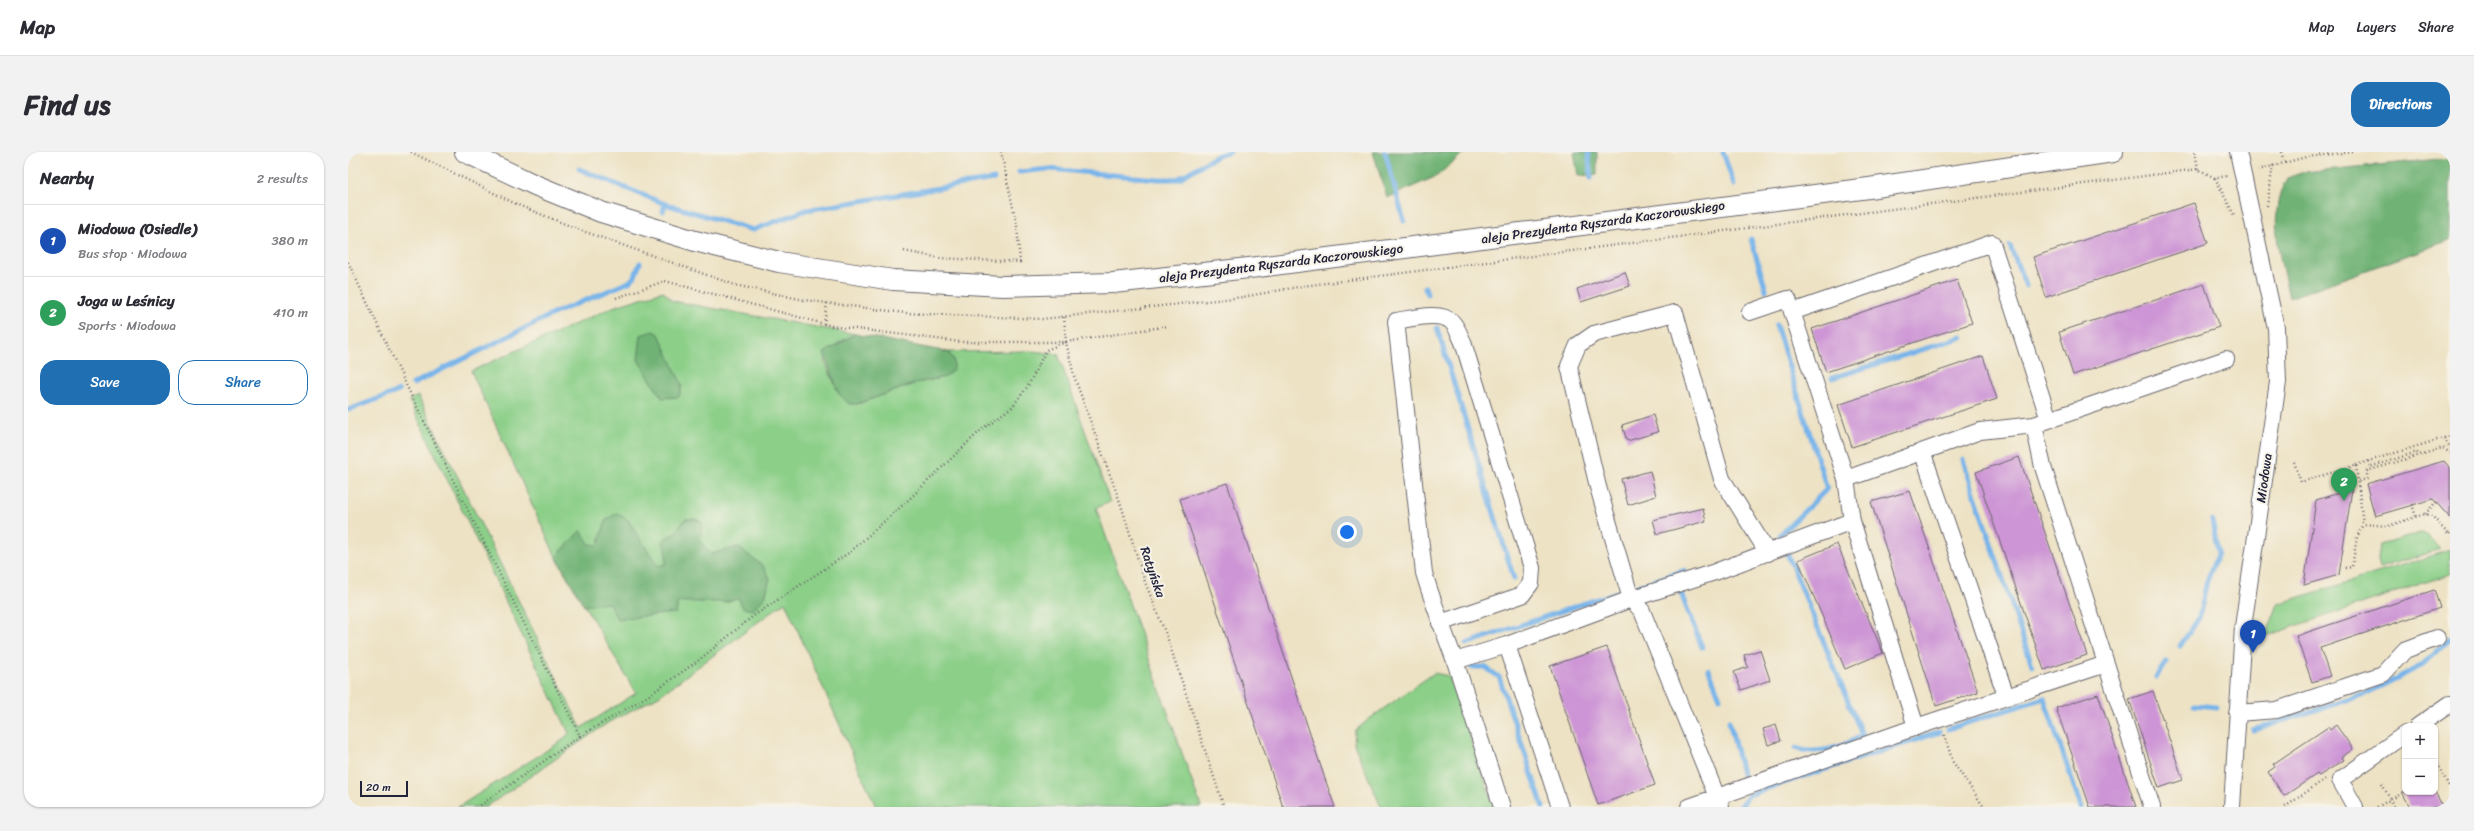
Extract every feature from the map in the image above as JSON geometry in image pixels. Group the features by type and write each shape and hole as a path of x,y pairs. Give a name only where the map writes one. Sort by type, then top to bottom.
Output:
{"main road":[{"name":"aleja Prezydenta Ryszarda Kaczorowskiego","path":"465,152 535,185 601,212 695,241 779,262 893,280 1004,286 1113,283 1266,266 1869,188 2113,152"}],"street":[{"name":"Miodowa","path":"2232,807 2237,713 2244,628 2278,382 2276,328 2238,152"},
{"path":"1792,312 1992,242 2042,423 2043,467 2152,807"},
{"path":"1750,312 1788,298 1846,479 1852,521 1916,727"},
{"path":"1719,802 1642,612 1631,599 1598,487 1570,366 1578,345 1594,334 1675,313 1722,479 1768,553"},
{"path":"1440,623 1522,595 1530,583 1532,568 1463,342 1452,322 1444,317 1428,317 1396,321 1424,573 1440,623 1455,661 1502,807"},
{"path":"1846,479 1922,454 1980,431 2042,423 2226,359"},
{"path":"1922,454 2006,696"},
{"path":"1455,661 1507,645 1631,599 1768,553 1852,521"},
{"path":"2237,713 2277,710 2383,674 2405,650 2438,638"},
{"path":"1507,645 1560,807"},
{"path":"1688,807 1719,802 1935,720 2106,664"},
{"path":"2422,723 2450,704"},
{"path":"2355,807 2340,780 2402,736"}],"path":[{"path":"904,251 940,258 1020,262 1017,226 1001,152"},
{"path":"2195,152 2198,170"},
{"path":"2282,152 2283,162 2353,152"},
{"path":"2267,208 2273,165"},
{"path":"2215,178 2237,219"},
{"path":"348,262 409,391 580,736"},
{"path":"616,298 665,281 824,324 961,342 1066,342 1168,326"},
{"path":"824,324 827,303"},
{"name":"Ratyńska","path":"1064,317 1066,342 1074,376 1121,505 1145,582 1167,637 1224,807"},
{"path":"478,807 580,736 648,696 699,660 752,617 850,552 905,504 976,434 1012,407 1028,386 1046,350 1066,342"},
{"path":"2294,462 2301,482 2450,436"},
{"path":"2444,438 2450,447"},
{"path":"2359,481 2367,479 2367,471 2443,448 2450,453"},
{"path":"2368,462 2370,467 2417,452 2418,456"},
{"path":"2345,568 2352,567 2357,537 2363,524 2356,465"},
{"path":"2363,524 2388,526 2425,514 2437,501"},
{"path":"2412,504 2416,517"},
{"path":"2425,514 2432,516 2449,535 2450,533"},
{"path":"1935,720 1946,738 1953,762 1984,807"},
{"path":"2438,766 2450,788"},
{"path":"2382,784 2394,807"},
{"path":"2377,807 2399,795"}],"green space":[{"path":"1373,152 1465,152 1437,176 1387,198"},
{"path":"1574,152 1597,152 1597,174 1578,176"},
{"path":"2450,158 2450,240 2289,298 2279,253 2276,222 2277,207 2287,178 2304,172"},
{"path":"663,291 672,301 855,334 838,343 825,361 839,394 857,404 917,383 945,377 954,360 948,352 1032,351 1058,354 1110,502 1096,508 1201,807 876,807 785,602 659,696 609,722 486,807 458,807 563,740 569,733 409,400 418,396 581,728 636,693 556,557 471,371 613,307"},
{"path":"653,331 659,334 682,385 679,397 662,398 638,360 641,335"},
{"path":"855,334 948,352 954,360 954,369 945,377 917,383 857,404 849,404 839,394 824,353"},
{"path":"617,513 628,520 658,566 666,564 666,549 662,541 676,532 685,519 695,519 702,522 700,541 711,554 738,547 763,566 770,579 765,597 753,610 743,608 738,598 726,602 678,602 676,613 617,619 609,603 584,606 556,557 581,530 589,544 598,545 606,520"},
{"path":"2421,533 2425,534 2440,549 2380,568 2378,560 2380,545"},
{"path":"2450,550 2450,574 2266,636 2278,604"},
{"path":"1434,673 1449,676 1494,807 1381,807 1354,744 1355,731 1369,719"}],"building":[{"path":"2194,203 2208,243 2046,297 2033,257"},
{"path":"1625,272 1630,286 1581,302 1577,289"},
{"path":"1957,280 1972,323 1826,372 1812,329"},
{"path":"2204,284 2219,327 2073,375 2059,332"},
{"path":"1983,356 1997,399 1852,447 1838,405"},
{"path":"1653,415 1658,432 1627,441 1622,425"},
{"path":"2019,457 2087,655 2044,670 1976,472"},
{"path":"2444,461 2450,468 2450,518 2433,499 2375,516 2366,484"},
{"path":"1650,471 1656,496 1628,505 1621,479"},
{"path":"1227,483 1335,807 1283,807 1180,499"},
{"path":"2352,489 2339,575 2304,585 2316,500"},
{"path":"1910,491 1978,692 1936,706 1871,502"},
{"path":"1703,508 1706,521 1657,534 1653,520"},
{"path":"1837,544 1883,653 1845,669 1798,560"},
{"path":"2434,590 2440,608 2320,648 2330,676 2312,682 2296,636"},
{"path":"1607,647 1655,785 1598,805 1550,666"},
{"path":"1760,650 1770,680 1741,690 1734,672 1748,667 1744,655"},
{"path":"2153,691 2183,780 2159,788 2129,699"},
{"path":"2098,694 2136,807 2090,807 2056,708"},
{"path":"1776,725 1781,741 1768,745 1763,729"},
{"path":"2336,725 2353,749 2342,757 2344,760 2319,776 2317,774 2284,796 2268,772 2275,767 2273,764 2328,727 2330,730"},
{"path":"2404,795 2437,795 2443,807 2410,807"}],"waterway":[{"path":"1019,172 1049,169 1157,179 1178,179 1217,156 1230,152"},
{"path":"1385,152 1404,221"},
{"path":"1588,152 1591,178"},
{"path":"1723,152 1734,185"},
{"path":"579,169 665,204"},
{"path":"663,211 665,204 753,230 806,210 994,179"},
{"path":"1751,239 1766,290"},
{"path":"2010,246 2026,286"},
{"path":"413,384 555,313 629,282 635,276 640,263"},
{"path":"1425,287 1427,294"},
{"path":"1776,325 1827,489 1780,535"},
{"path":"1437,328 1514,579"},
{"path":"1832,378 1962,337"},
{"path":"348,410 399,391"},
{"path":"1963,460 2032,665"},
{"path":"2180,646 2199,618 2207,581 2218,553 2212,520"},
{"path":"1787,553 1862,735 1847,743 1821,751 1796,748"},
{"path":"1638,586 1685,570"},
{"path":"1680,591 1702,647"},
{"path":"1466,644 1617,592"},
{"path":"2253,730 2363,695 2423,665 2450,639"},
{"path":"2156,677 2166,662"},
{"path":"1471,667 1485,667 1499,677 1543,807"},
{"path":"1709,670 1720,698"},
{"path":"1948,729 2044,698 2081,807"},
{"path":"2194,705 2217,707"},
{"path":"1729,721 1743,777"},
{"path":"1740,807 1749,795 1940,732"}],"place":[{"name":"Joga w Leśnicy","path":"2344,501"},
{"name":"Miodowa (Osiedle)","path":"2253,653"}]}
